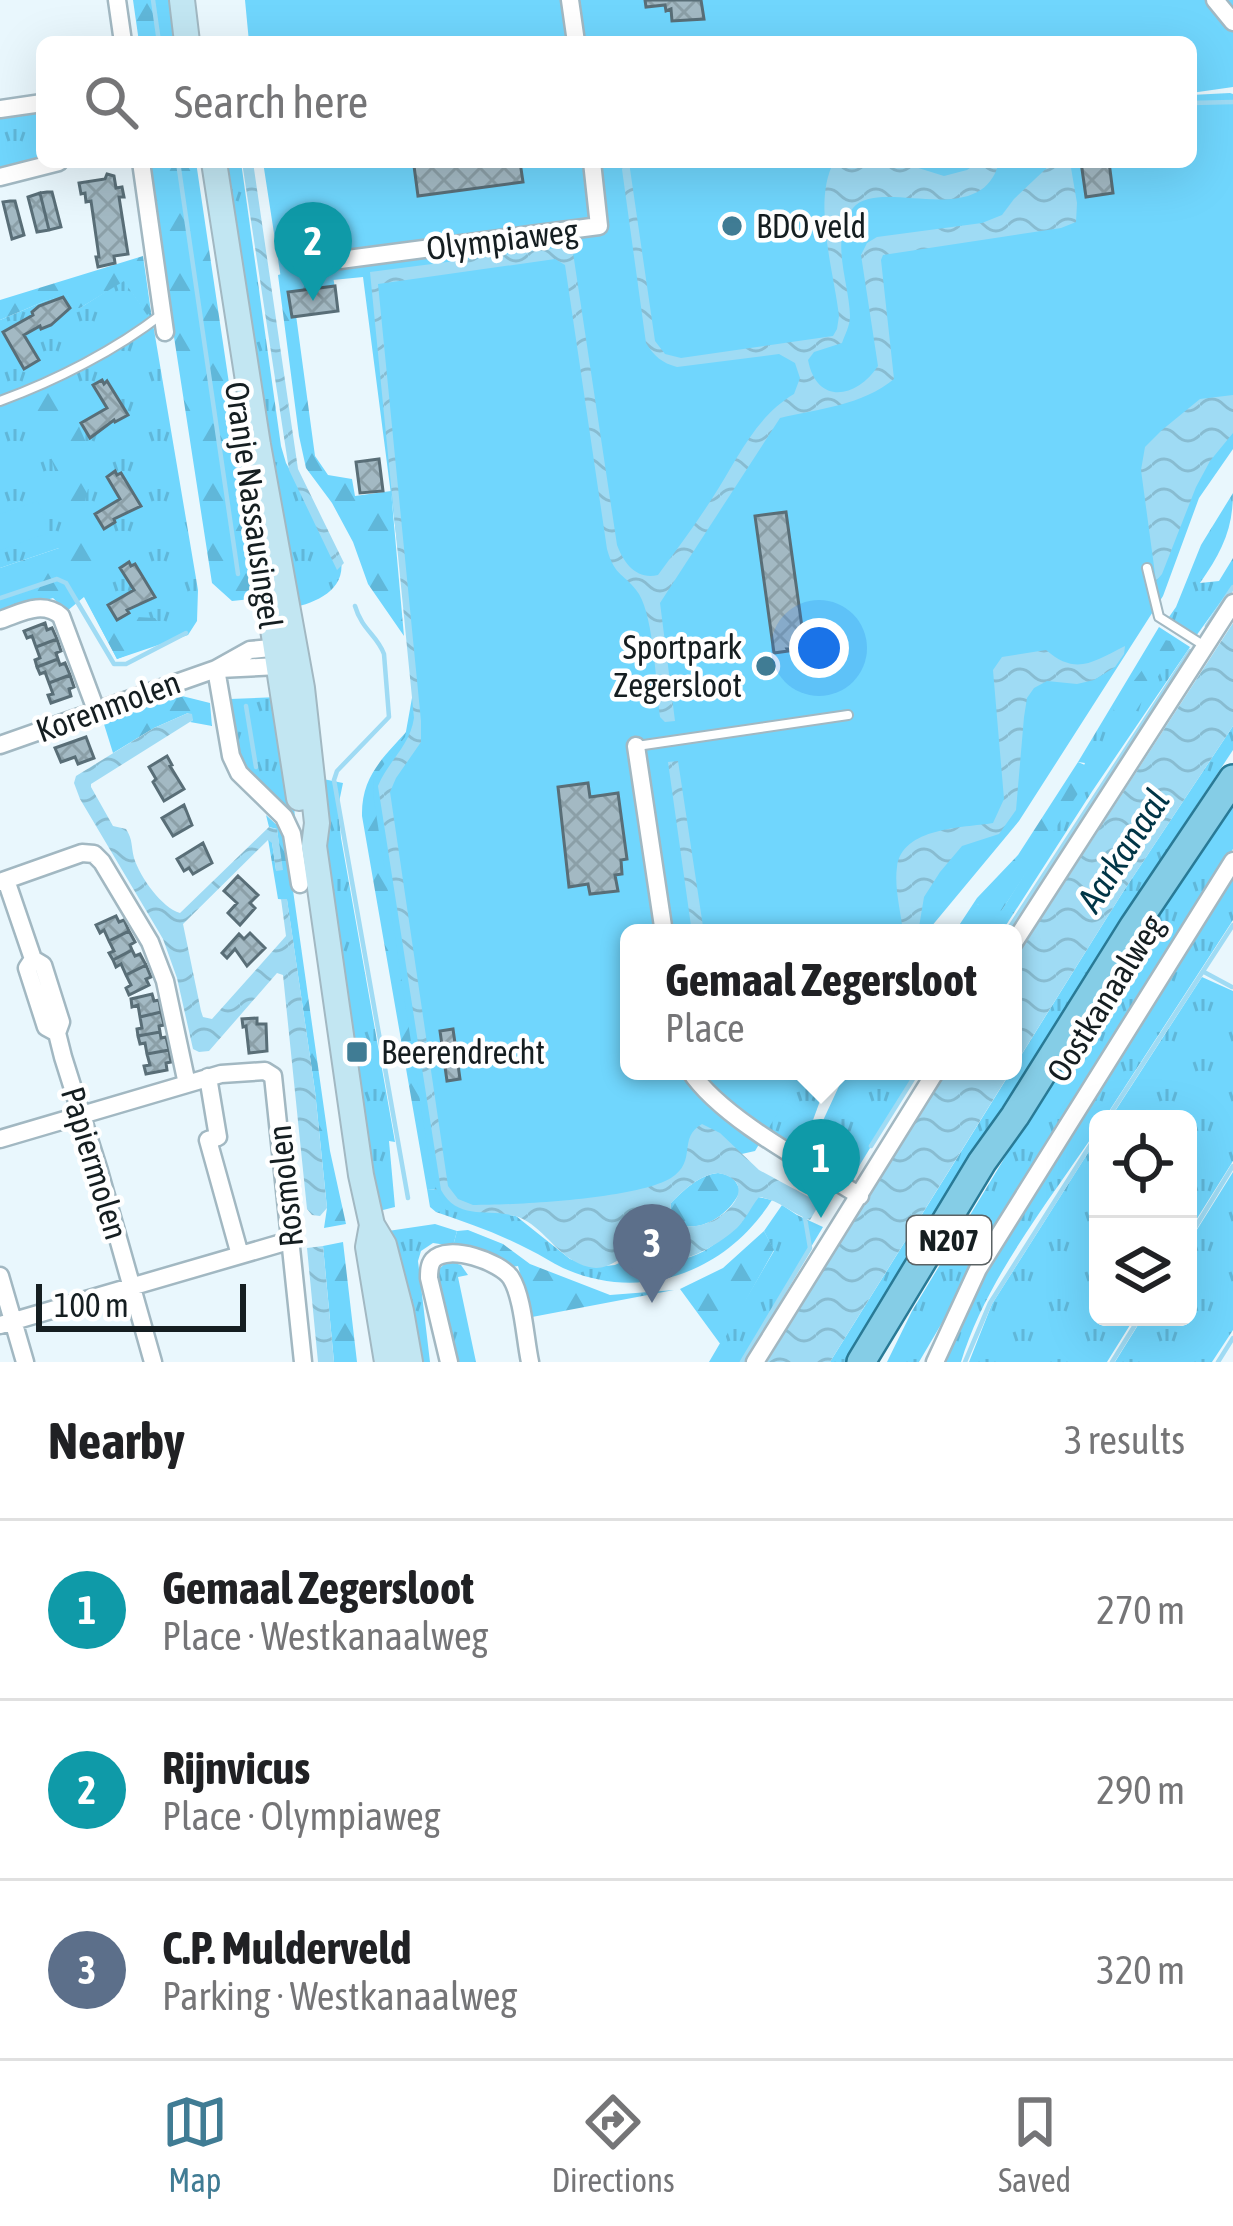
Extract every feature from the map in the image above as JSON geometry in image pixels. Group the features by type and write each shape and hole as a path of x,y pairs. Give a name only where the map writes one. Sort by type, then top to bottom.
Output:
{"main road":[{"path":"182,0 187,36"},
{"path":"195,0 198,36"},
{"name":"Oranje Nassausingel","path":"210,168 282,654 317,823 314,846 373,1232 387,1362"},
{"name":"Oostkanaalweg","path":"861,1362 962,1195 1233,779"},
{"name":"Oostkanaalweg","path":"881,1362 1015,1116"},
{"name":"Oranje Nassausingel","path":"373,1232 401,1311 410,1362"}],"street":[{"path":"117,0 123,36"},
{"path":"570,0 575,36"},
{"path":"1215,0 1233,22"},
{"path":"0,109 36,104"},
{"path":"0,177 36,168"},
{"path":"142,168 164,323"},
{"name":"Olympiaweg","path":"340,260 599,226 593,168"},
{"path":"1022,930 1233,603"},
{"path":"0,620 39,607 51,608 61,616 96,710"},
{"name":"Korenmolen","path":"0,745 215,669 250,650 282,654"},
{"path":"215,669 231,756 239,773 284,817 292,834 300,884"},
{"path":"636,746 663,924"},
{"path":"3,881 82,853 94,854 102,862 150,941 165,980 188,1084"},
{"name":"Oostkanaalweg","path":"935,1362 978,1268 1233,861"},
{"name":"Papiermolen","path":"3,881 33,959 43,965 48,980 61,1022 57,1033 63,1057 153,1362"},
{"name":"Rosmolen","path":"208,1077 265,1071 273,1076 303,1362"},
{"path":"0,1139 208,1077 218,1137 208,1140 240,1256"},
{"path":"696,1080 733,1115 860,1196"},
{"path":"755,1362 931,1080"},
{"path":"7,1323 292,1240"},
{"path":"437,1362 430,1267 444,1254 471,1256 506,1271 514,1283 530,1362"},
{"path":"0,1276 7,1323 25,1362"},
{"path":"434,1302 449,1362"}],"lane":[{"path":"0,400 41,386 145,328 164,323"},
{"path":"1147,568 1159,617 1204,646"},
{"path":"636,746 848,715"}],"green space":[{"path":"133,0 173,0 178,36 138,36"},
{"path":"245,0 1233,0 1233,87 1197,92 1197,36 248,36"},
{"name":"Sportpark Zegersloot","path":"1233,94 1233,449 1199,498 1163,596 1019,821 933,924 620,924 620,1080 798,1080 755,1151 715,1160 666,1193 496,1218 446,1210 432,1179 374,800 373,779 405,737 415,681 363,277 282,285 264,168 1197,168 1197,95"},
{"path":"36,108 36,162 0,171 0,113"},
{"path":"148,168 197,168 261,598 232,601 212,583"},
{"path":"221,168 242,168 286,463 341,560 338,580 326,595 287,609"},
{"path":"143,256 151,312 147,315 124,281 80,308 73,308 67,295 0,320 0,300"},
{"path":"331,265 335,288 293,293 315,456 328,475 352,479 355,496 391,491 404,636 368,584 353,542 306,468 299,436 278,275"},
{"path":"124,280 147,314 151,312 198,590 197,621 188,635 117,659 59,548 0,568 0,320 67,294 73,307 80,308"},
{"path":"60,383 91,454 85,501 105,546 97,585 105,614 119,631 137,617 155,618 162,628 159,642 117,659 84,597 67,611 53,598 0,614 0,568 59,548 75,517 59,485 44,433 17,422 0,428 0,407"},
{"path":"1233,493 1224,541 1200,583 1219,581 1233,558 1233,585 1196,636 1169,617 1201,545"},
{"path":"38,501 49,533 0,550 0,514"},
{"path":"1159,627 1190,647 1007,924 960,924 977,898 977,904 1002,910 1063,813 1085,763 1078,762"},
{"path":"1165,640 1175,650 1130,720 1121,723 1113,718 1114,707"},
{"path":"182,696 210,703 212,726 190,722 188,713 113,753 103,721"},
{"path":"279,697 295,819 242,775 230,699"},
{"path":"413,724 441,1190 427,1189 362,816 371,776"},
{"path":"1233,726 1233,750 1139,892 847,1362 830,1362 1006,1080 1022,1080 1022,1054"},
{"path":"1078,762 1094,769 1002,910 995,913 977,904 977,898 1018,855"},
{"path":"318,778 343,783 338,807 341,838 395,1142 389,1141 395,1207 379,1211 343,996"},
{"path":"1233,790 1233,849 1084,1081 919,1362 887,1362 912,1311 1143,929"},
{"path":"266,815 280,828 289,862 330,1151 346,1224 324,1228 327,1208 315,1091 287,900 278,899 268,839 276,870 282,870 277,829 269,827"},
{"path":"1233,868 1233,920 1110,1110 1089,1110 1089,1141 986,1301 961,1362 942,1362 980,1277"},
{"path":"1202,977 1233,991 1233,1161 1197,1219 1197,1110 1116,1110"},
{"path":"784,1080 828,1080 797,1150 755,1123"},
{"path":"842,1080 912,1080 850,1181 807,1155"},
{"path":"1089,1151 1089,1326 1129,1326 1107,1362 969,1362 992,1304"},
{"path":"1233,1172 1233,1330 1212,1362 1115,1362 1137,1326 1197,1326 1197,1230"},
{"path":"718,1173 732,1178 740,1191 728,1209 700,1226 679,1225 670,1219 676,1198 698,1180"},
{"path":"427,1189 441,1190 494,1215 516,1216 570,1259 594,1267 615,1265 639,1253 667,1260 695,1255 730,1230 758,1197 772,1200 732,1246 707,1262 681,1274 623,1283 563,1268 507,1239 436,1212 430,1207"},
{"path":"782,1205 823,1227 742,1362 709,1362 774,1251 764,1231"},
{"path":"435,1224 457,1231 453,1246 433,1243 421,1251 418,1261 430,1362 419,1362 388,1231"},
{"path":"468,1230 503,1244 530,1264 610,1295 674,1290 532,1317 518,1266 453,1246 457,1231"},
{"path":"764,1231 774,1250 721,1345 680,1289 723,1268"},
{"path":"343,1242 357,1362 334,1362 323,1246"},
{"path":"448,1261 461,1265 468,1275 458,1277 476,1362 454,1362 438,1288 439,1269"}],"water":[{"path":"243,168 254,168 298,469 344,563 337,570 289,470"},
{"path":"622,168 630,168 655,341 665,354 681,358 833,336 839,316 825,216 832,168 918,168 944,176 970,168 996,168 989,183 973,194 952,199 884,197 853,208 841,247 848,327 842,343 814,352 808,360 820,385 838,392 859,385 878,366 861,255 867,243 877,237 982,223 1002,215 1047,168 1071,168 1076,222 883,255 894,379 854,400 780,418 660,603 675,721 660,717 644,605 613,565 607,549 565,265 555,259 378,284 421,721 421,742 390,792 448,1186 458,1199 473,1205 631,1191 679,1171 690,1136 702,1124 720,1133 759,1170 820,1203 810,1220 759,1197 737,1228 698,1254 671,1261 635,1254 593,1268 567,1256 523,1219 465,1210 441,1190 378,786 414,718 370,272 572,246 617,545 632,569 650,576 658,575 748,440 794,394 800,378 795,363 779,354 677,367 659,358 646,343","holes":["711,1174 733,1179 736,1200 714,1220 683,1226 670,1219 671,1203"]},
{"path":"1233,395 1233,433 1196,487 1156,581 1141,470 1145,447 1200,399"},
{"name":"Aarkanaal","path":"1233,623 1233,726 1022,1054 1022,948"},
{"path":"1125,646 1115,667 1094,680 1077,684 1047,681 1034,688 1024,717 1016,810 999,834 962,846 924,897 920,924 902,924 896,883 901,854 910,844 936,832 993,823 1004,799 993,670 1002,657 1046,650 1066,663 1085,664"},
{"path":"188,713 193,720 91,787 113,826 126,829 146,882 180,913 269,827 277,829 283,870 276,871 268,840 183,924 201,1011 203,1017 212,1019 286,936 281,899 287,899 315,1091 327,1208 320,1216 307,1209 283,975 277,973 209,1051 193,1049 163,939 74,783 76,776 154,728"},
{"path":"678,761 703,924 691,924 668,762"},
{"path":"938,1080 1005,1080 830,1362 767,1362"},
{"path":"323,1246 334,1362 318,1362 307,1248"}],"building":[{"path":"645,0 701,0 704,19 672,21 671,9 646,7"},
{"path":"414,168 521,168 523,182 418,196"},
{"path":"1082,168 1110,168 1113,193 1086,197"},
{"path":"107,174 114,176 116,188 122,187 124,197 119,197 128,254 114,256 115,263 98,267 91,201 86,202 79,183 105,179"},
{"path":"52,192 61,227 49,230 40,193"},
{"path":"40,193 49,230 37,232 28,197"},
{"path":"15,201 24,235 12,239 3,202"},
{"path":"335,286 338,311 292,317 288,292"},
{"path":"63,297 70,308 51,325 24,335 39,360 24,369 3,332 33,315 39,306"},
{"path":"102,380 128,415 90,438 81,423 107,408 93,385"},
{"path":"379,459 383,491 360,493 356,462"},
{"path":"121,473 141,506 104,529 95,514 120,499 107,477"},
{"path":"786,512 805,649 774,653 755,516"},
{"path":"135,564 155,597 117,620 108,605 134,590 120,568"},
{"path":"45,623 57,639 36,647 24,631"},
{"path":"57,639 58,659 37,667 36,647"},
{"path":"58,659 70,675 49,683 37,667"},
{"path":"70,675 71,696 51,703 49,683"},
{"path":"86,737 94,758 78,764 75,757 61,762 55,748"},
{"path":"167,756 184,789 164,801 149,767"},
{"path":"588,783 590,797 618,793 627,859 621,860 622,874 615,875 618,891 590,894 588,884 569,887 558,787"},
{"path":"184,805 192,825 173,836 162,818"},
{"path":"203,843 212,863 193,874 189,868 184,871 177,859"},
{"path":"238,876 258,895 250,903 255,908 240,925 228,913 237,903 224,891"},
{"path":"116,916 129,931 109,941 96,925"},
{"path":"129,931 135,942 130,945 132,950 113,960 109,941"},
{"path":"250,933 265,948 247,966 235,949 227,958 222,953 239,934 244,939"},
{"path":"132,950 146,965 126,975 113,960"},
{"path":"146,965 149,985 129,995 126,975"},
{"path":"152,994 161,1012 140,1017 131,999"},
{"path":"161,1012 164,1025 159,1026 160,1032 138,1036 140,1017"},
{"path":"257,1018 257,1024 266,1024 267,1051 249,1053 242,1019"},
{"path":"453,1029 460,1079 447,1081 440,1031"},
{"path":"160,1032 169,1050 147,1054 138,1036"},
{"path":"169,1050 167,1070 146,1074 147,1054"}],"waterway":[{"path":"153,0 158,36"},
{"path":"1197,103 1233,102"},
{"path":"179,168 238,574"},
{"path":"0,598 57,579 66,583 114,664 126,664 186,633"},
{"path":"1207,626 1233,587"},
{"path":"355,606 384,654 389,717 337,771 334,780 408,1198"},
{"path":"1012,924 1190,651"},
{"path":"246,706 256,767"},
{"path":"1113,1110 1233,925"},
{"path":"1204,972 1232,987"},
{"path":"871,1146 912,1080"},
{"path":"965,1362 990,1303 1089,1147"},
{"path":"1197,1224 1233,1166"},
{"path":"742,1362 810,1248 805,1218"},
{"path":"1112,1362 1134,1326"},
{"path":"1218,1362 1233,1338"}],"place":[{"name":"BDO veld","path":"732,226"},
{"name":"Rijnvicus","path":"313,301"},
{"name":"Sportpark Zegersloot","path":"766,666"},
{"name":"Beerendrecht","path":"357,1052"},
{"name":"Gemaal Zegersloot","path":"821,1218"},
{"name":"C.P. Mulderveld","path":"652,1303"}]}
